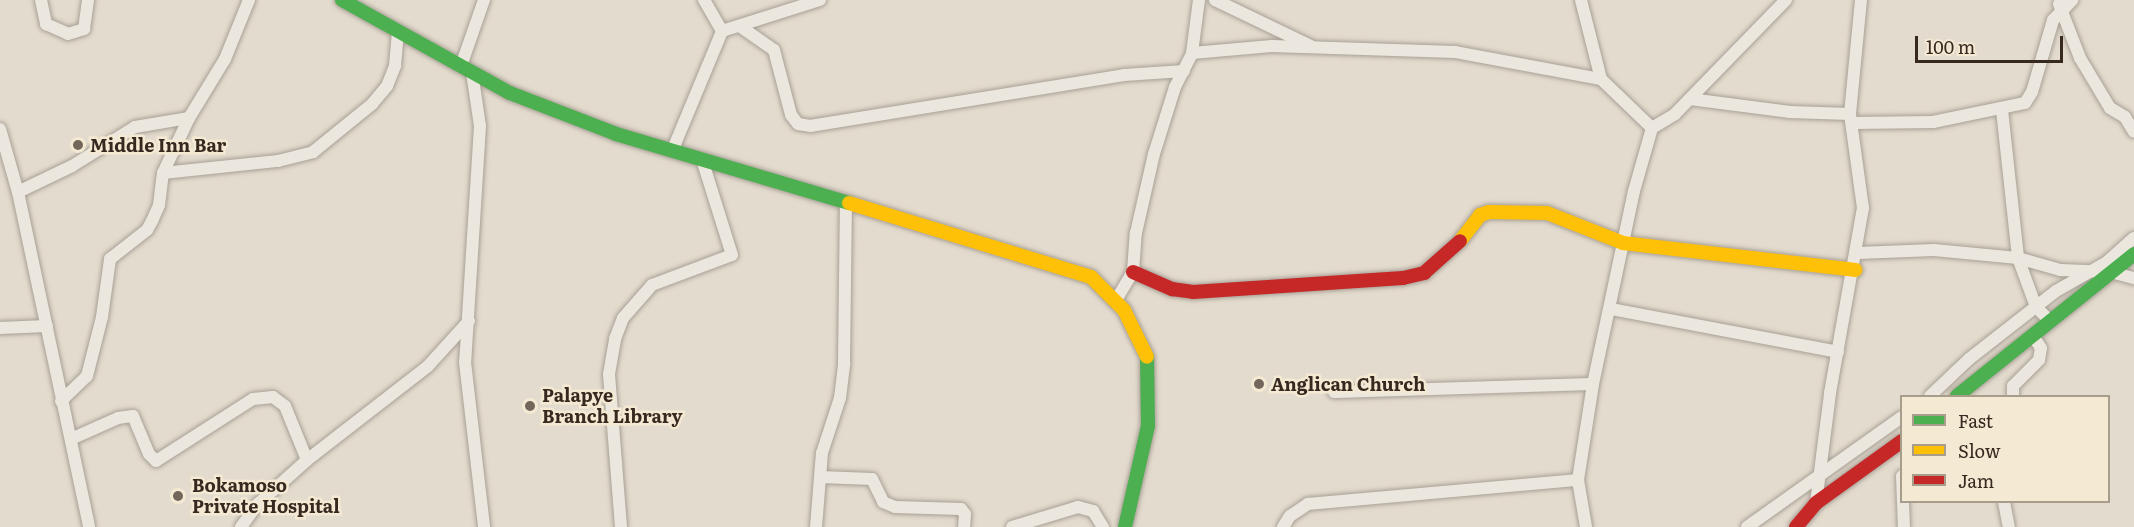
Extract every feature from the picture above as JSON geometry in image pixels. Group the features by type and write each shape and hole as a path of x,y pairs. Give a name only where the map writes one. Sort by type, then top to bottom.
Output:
{"street":[{"path":"41,0 46,24 68,34 84,29 88,0"},
{"path":"61,401 87,376 102,317 110,259 147,230 159,205 163,173 189,118 225,59 249,0"},
{"path":"342,0 510,93 616,134 1067,267 1092,277 1116,300 1131,320 1147,356 1150,390 1148,426 1125,527"},
{"path":"484,0 466,69 480,126 466,386 484,527"},
{"path":"704,0 722,31"},
{"path":"722,31 741,27 820,0"},
{"path":"1116,300 1133,272 1136,233 1154,154 1192,52 1199,0"},
{"path":"1215,0 1311,46"},
{"path":"1581,0 1601,79 1652,129"},
{"path":"1586,527 1578,480 1593,384 1611,309 1623,243 1652,129 1690,99 1786,0"},
{"path":"1803,525 1816,503 1838,352 1858,253 1863,208 1851,119 1861,0"},
{"path":"2059,4 2072,0"},
{"path":"1690,99 1851,119 1933,122 2002,110 2025,103 2032,92 2059,4"},
{"path":"2059,4 2080,58 2110,108 2129,120 2134,132"},
{"path":"741,27 774,50 791,115 798,124 810,126 1124,75 1184,71"},
{"path":"673,149 722,31"},
{"path":"163,173 278,161 313,152 372,104 387,86 395,66 398,32"},
{"path":"1192,52 1311,46 1455,52 1601,79"},
{"path":"2120,114 2134,109"},
{"path":"2002,110 2018,258 2036,307 2048,320"},
{"path":"18,192 72,166 135,127 189,118"},
{"path":"0,129 18,192 89,527"},
{"path":"621,527 609,374 615,339 623,318 652,285 669,276 729,260 732,255 702,159"},
{"path":"816,527 826,432 840,398 844,363 846,202"},
{"path":"1133,272 1172,289 1193,292 1403,278 1424,273 1466,236 1480,215 1489,212 1547,213 1623,243 1855,270"},
{"path":"1931,395 1969,359 2036,307 2090,273 2134,238"},
{"path":"1858,253 1934,250 2018,258 2060,270 2090,273 2111,272 2134,278"},
{"path":"1958,395 2033,336 2048,320 2134,254"},
{"path":"1611,309 1838,352"},
{"path":"241,527 258,504 307,460 428,366 469,321"},
{"path":"0,328 47,326"},
{"path":"2013,395 2013,386 2039,360 2041,348 2033,336"},
{"path":"1334,392 1593,384"},
{"path":"71,439 118,418 133,416 149,454 156,461 253,399 273,397 285,406 307,460"},
{"path":"1747,527 1900,418"},
{"path":"1816,503 1900,442"},
{"path":"820,477 872,479 883,502 895,507 961,508 965,514 964,527"},
{"path":"1283,527 1290,516 1308,504 1578,480"},
{"path":"1903,503 1904,527"},
{"path":"2004,503 2009,527"},
{"path":"1011,527 1078,507 1093,511 1103,527"}],"traffic: fast":[{"path":"342,0 510,93 616,134 849,203"},
{"path":"1958,395 2134,254"},
{"path":"1125,527 1148,426 1147,357"}],"traffic: slow":[{"path":"849,203 1091,277 1124,310 1147,357"},
{"path":"1460,241 1480,215 1489,212 1547,213 1623,243 1855,270"}],"traffic: jam":[{"path":"1133,272 1172,289 1193,292 1403,278 1424,273 1460,241"},
{"path":"1796,527 1816,503 1900,442"}],"place":[{"name":"Middle Inn Bar","path":"78,145"},
{"name":"Anglican Church","path":"1259,384"},
{"name":"Palapye Branch Library","path":"530,406"},
{"name":"Bokamoso Private Hospital","path":"178,496"}]}
